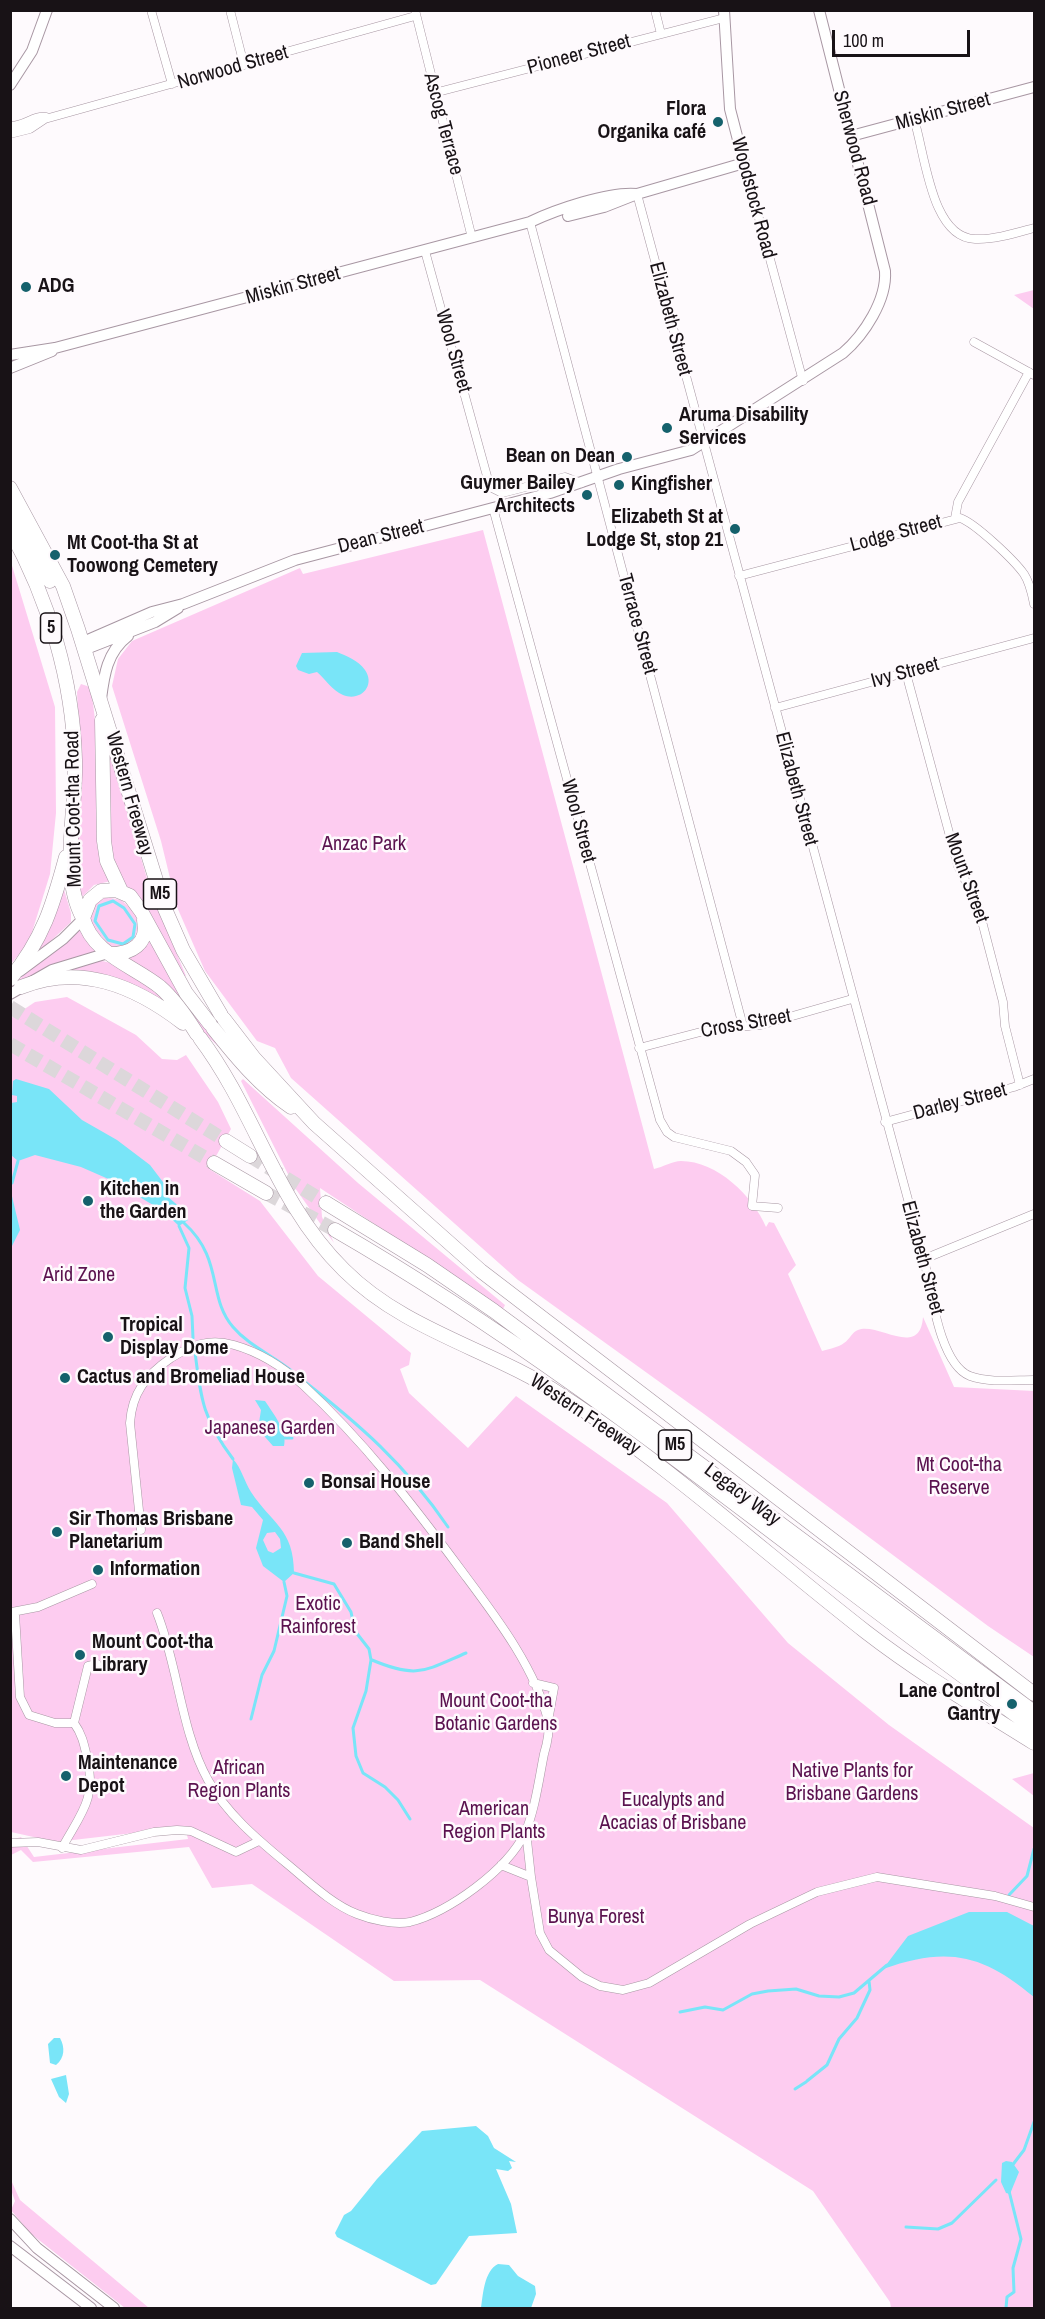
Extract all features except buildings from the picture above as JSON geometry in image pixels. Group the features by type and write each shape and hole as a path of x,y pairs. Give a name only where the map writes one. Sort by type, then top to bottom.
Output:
{"highway":[{"path":"10,488 63,586 78,629"},
{"name":"5","path":"10,509 78,629 102,700"},
{"name":"Mount Coot-tha Road","path":"10,530 33,575 67,682 76,762 72,883 76,904 83,918"},
{"path":"102,700 104,841 107,861 121,891 138,907 180,984 217,1022"},
{"name":"Western Freeway","path":"102,700 165,909 217,1022"},
{"path":"13,985 46,924 74,828"},
{"path":"83,918 88,903 98,893 107,890 121,891"},
{"path":"109,953 129,952 141,942 145,928 138,907"},
{"name":"5","path":"83,918 94,938 109,953"},
{"name":"Western Freeway","path":"109,953 160,988 198,1035 234,1088 289,1201 324,1249 365,1289 402,1314 451,1341 526,1375 560,1394 734,1523 868,1633 935,1680 1035,1743"},
{"path":"13,985 58,976 104,980 148,997 198,1035"},
{"name":"M5","path":"217,1022 231,1051 274,1096 314,1122 458,1251 516,1299 1035,1694"},
{"path":"226,1141 250,1156"},
{"path":"214,1163 266,1193"},
{"name":"Legacy Way","path":"326,1203 401,1249 494,1311 1035,1712"},
{"name":"Legacy Way","path":"335,1230 417,1278 539,1360 1035,1728"}],"street":[{"path":"10,85 32,51 47,10"},
{"path":"152,10 172,84"},
{"path":"230,10 244,65"},
{"path":"654,10 661,34"},
{"name":"Sherwood Road","path":"819,10 884,263 885,286"},
{"name":"Norwood Street","path":"10,134 28,129 51,118 244,65 415,13"},
{"name":"Ascog Terrace","path":"415,13 472,238"},
{"name":"Pioneer Street","path":"434,93 661,34 724,14"},
{"name":"Woodstock Road","path":"724,14 730,109 803,381"},
{"name":"Miskin Street","path":"851,136 1035,87"},
{"name":"Norwood Street","path":"10,126 22,126 40,117 51,118"},
{"path":"914,119 937,206 946,224 954,232 964,237 981,239 1035,228"},
{"name":"Miskin Street","path":"10,355 55,348 472,238 594,201 637,194 744,163"},
{"name":"Elizabeth Street","path":"637,194 885,1122 924,1258 946,1348 956,1367 968,1375 982,1379 1035,1380"},
{"name":"Terrace Street","path":"530,222 743,1026"},
{"name":"Wool Street","path":"425,250 490,487"},
{"name":"Dean Street","path":"84,646 117,632 152,612 183,604 295,560 582,484 683,453 704,443 803,381 850,347 879,303 885,286"},
{"path":"955,518 958,502 1032,373 974,342"},
{"name":"Miskin Street","path":"10,368 38,358 55,348"},
{"name":"Dean Street","path":"490,487 502,493 565,477 582,484"},
{"name":"Wool Street","path":"493,508 660,1120 666,1132 675,1137 737,1154 755,1175 752,1206 778,1208"},
{"name":"Lodge Street","path":"739,576 955,518 965,520 972,525 1032,583"},
{"path":"1032,583 1035,604"},
{"name":"Dean Street","path":"117,632 138,630 183,604"},
{"path":"102,700 105,673 112,652 122,641 138,630"},
{"name":"Ivy Street","path":"775,708 1035,639"},
{"name":"Mount Street","path":"906,673 958,866 978,906 1004,1002 1006,1028 1020,1086"},
{"path":"13,985 83,918"},
{"path":"13,985 109,953"},
{"name":"Cross Street","path":"639,1048 712,1029 761,1024 852,999"},
{"name":"Darley Street","path":"885,1122 1020,1086 1035,1079"},
{"path":"924,1258 1035,1214"},
{"path":"141,1530 130,1423 131,1406 138,1390 153,1370 189,1346 211,1341 235,1345 262,1356 302,1384 392,1478 490,1610 533,1683 548,1721"},
{"path":"74,1723 55,1723 29,1715 20,1697 13,1613 92,1584"},
{"path":"157,1613 173,1660 195,1751 208,1781 231,1812 259,1841 313,1885 354,1914 407,1923 430,1915 472,1890 501,1865 526,1831"},
{"path":"62,1848 91,1791 91,1773 82,1734 74,1723 84,1674 88,1666 97,1664"},
{"path":"533,1683 555,1688 544,1755 526,1831 540,1933 549,1950 582,1977 600,1986 623,1990 649,1983 750,1924 817,1892 877,1877 995,1896 1035,1907"},
{"path":"10,1843 38,1842 81,1850 154,1832 177,1830 191,1831 236,1852 259,1841"},
{"path":"501,1865 531,1877"},
{"path":"10,2220 19,2230 114,2308"},
{"path":"10,2246 91,2308"}],"green space":[{"path":"1034,290 1034,309 1014,295"},
{"name":"Anzac Park","path":"483,530 654,1169 681,1161 708,1167 743,1192 766,1227 769,1222 774,1223 796,1265 788,1274 822,1351 842,1344 858,1330 876,1330 897,1336 914,1336 920,1329 923,1317 954,1387 1034,1391 1034,1657 988,1626 704,1414 518,1280 291,1078 275,1048 257,1041 205,971 177,907 161,841 112,686 118,659 132,641 300,568 303,574"},
{"path":"10,559 55,707 56,813 50,874 29,942 11,964"},
{"path":"81,684 90,687 93,706 97,745 97,844 100,858 111,881 94,885 83,896 80,896 76,864 81,782 77,692"},
{"path":"109,754 150,889 186,976 183,975 139,897 121,882 111,861"},
{"path":"63,886 71,913 71,922 37,954"},
{"path":"106,897 121,900 135,915 138,926 131,945 112,948 94,929 90,918 96,903"},
{"path":"79,929 97,953 15,985 17,981"},
{"path":"149,939 188,1004 223,1047 218,1046 122,958"},
{"path":"99,961 116,965 136,976 155,990 166,1004 60,972"},
{"name":"Mount Coot-tha Botanic Gardens","path":"67,997 136,1035 162,1059 177,1060 186,1055 218,1102 231,1129 209,1169 260,1201 318,1276 411,1353 409,1365 400,1369 409,1393 468,1448 516,1396 667,1503 788,1643 889,1725 1034,1828 1034,2308 891,2308 890,2302 813,2191 480,1980 394,1981 252,1884 212,1888 189,1847 33,1862 21,1850 11,1855 11,1840 21,1837 34,1857 188,1839 185,1827 56,1842 11,1832 11,1018 35,1002"},
{"path":"243,1079 358,1183 505,1305 503,1309 320,1188 322,1217 334,1243 295,1188 241,1081"},
{"path":"1034,1773 1034,1796 1012,1779"},
{"path":"11,2180 20,2200 149,2308 125,2308 30,2233 11,2210 15,2201 11,2190"}],"water":[{"path":"337,652 355,661 365,670 369,682 365,691 355,696 343,695 332,688 317,672 309,674 298,670 296,666 302,653"},
{"path":"16,1079 49,1089 82,1120 117,1140 150,1165 166,1186 168,1197 181,1208 188,1220 179,1226 163,1211 113,1181 81,1167 35,1155 18,1161 11,1155 11,1103 17,1102 17,1096 12,1095 13,1081"},
{"path":"11,1192 20,1230 11,1248"},
{"path":"255,1400 265,1401 276,1417 284,1435 284,1446 273,1446 258,1429 261,1410"},
{"path":"233,1459 251,1492 286,1536 293,1558 294,1573 284,1582 263,1566 256,1548 263,1520 252,1507 241,1505 232,1468","holes":["275,1532 280,1539 281,1548 273,1553 268,1551 263,1540 267,1533"]},
{"path":"969,1912 1007,1912 1034,1926 1034,1997 998,1971 963,1958 945,1956 926,1958 883,1969 908,1936"},
{"path":"54,2038 60,2038 63,2045 63,2056 56,2065 50,2063 48,2044"},
{"path":"66,2075 69,2094 66,2103 59,2097 51,2079"},
{"path":"476,2126 488,2136 494,2148 516,2162 509,2161 512,2168 508,2171 496,2169 511,2204 517,2233 469,2236 436,2284 431,2285 337,2237 335,2233 344,2215 351,2211 422,2131"},
{"path":"1012,2162 1019,2172 1010,2194 1006,2193 1001,2182 1002,2163"},
{"path":"498,2264 509,2265 518,2276 535,2286 536,2294 531,2308 481,2308 487,2278 493,2267"}],"waterway":[{"path":"113,901 124,908 135,924 133,937 123,944 108,940 95,921 99,906 113,901"},
{"path":"12,1183 18,1161"},
{"path":"184,1223 205,1250 220,1303 233,1327 246,1340 293,1372"},
{"path":"179,1226 189,1248 185,1288 192,1316 193,1338"},
{"path":"195,1352 205,1409 215,1432 233,1459"},
{"path":"300,1378 342,1412 398,1464 448,1527"},
{"path":"285,1438 292,1438"},
{"path":"294,1573 334,1584 351,1612 355,1631 369,1649 371,1660 366,1691 353,1728 356,1756 363,1773 385,1787 398,1800 410,1819"},
{"path":"251,1719 262,1675 274,1651 287,1596 284,1582"},
{"path":"372,1660 410,1671 430,1668 466,1653"},
{"path":"1009,1895 1027,1876 1034,1849"},
{"path":"680,2012 705,2007 723,2010 752,1994 768,1991 796,1989 819,1996 839,1997 854,1993 887,1965"},
{"path":"807,2081 827,2065 839,2039 857,2018 870,1990 869,1981"},
{"path":"795,2089 806,2082"},
{"path":"1011,2167 1024,2150 1034,2122"},
{"path":"906,2227 938,2229 952,2223 996,2180"},
{"path":"1006,2308 1007,2297 1014,2292 1013,2268 1021,2239 1009,2191"}],"tunnel":[{"path":"10,1007 226,1141"},
{"path":"10,1044 214,1163"},
{"path":"250,1156 326,1203"},
{"path":"266,1193 335,1230"}],"place":[{"name":"Flora Organika café","path":"718,122"},
{"name":"ADG","path":"26,287"},
{"name":"Aruma Disability Services","path":"667,428"},
{"name":"Bean on Dean","path":"627,457"},
{"name":"Kingfisher","path":"619,485"},
{"name":"Guymer Bailey Architects","path":"587,495"},
{"name":"Elizabeth St at Lodge St, stop 21","path":"735,529"},
{"name":"Mt Coot-tha St at Toowong Cemetery","path":"55,555"},
{"name":"Kitchen in the Garden","path":"88,1201"},
{"name":"Tropical Display Dome","path":"108,1337"},
{"name":"Cactus and Bromeliad House","path":"65,1378"},
{"name":"Bonsai House","path":"309,1483"},
{"name":"Sir Thomas Brisbane Planetarium","path":"57,1532"},
{"name":"Band Shell","path":"347,1543"},
{"name":"Information","path":"98,1570"},
{"name":"Mount Coot-tha Library","path":"80,1655"},
{"name":"Lane Control Gantry","path":"1012,1704"},
{"name":"Maintenance Depot","path":"66,1776"}],"park label":[{"name":"Arid Zone","path":"79,1276"},
{"name":"Japanese Garden","path":"270,1429"},
{"name":"Mt Coot-tha Reserve","path":"959,1478"},
{"name":"Exotic Rainforest","path":"318,1616"},
{"name":"African Region Plants","path":"239,1780"},
{"name":"Native Plants for Brisbane Gardens","path":"852,1784"},
{"name":"Eucalypts and Acacias of Brisbane","path":"673,1812"},
{"name":"American Region Plants","path":"494,1822"},
{"name":"Bunya Forest","path":"596,1918"}]}
